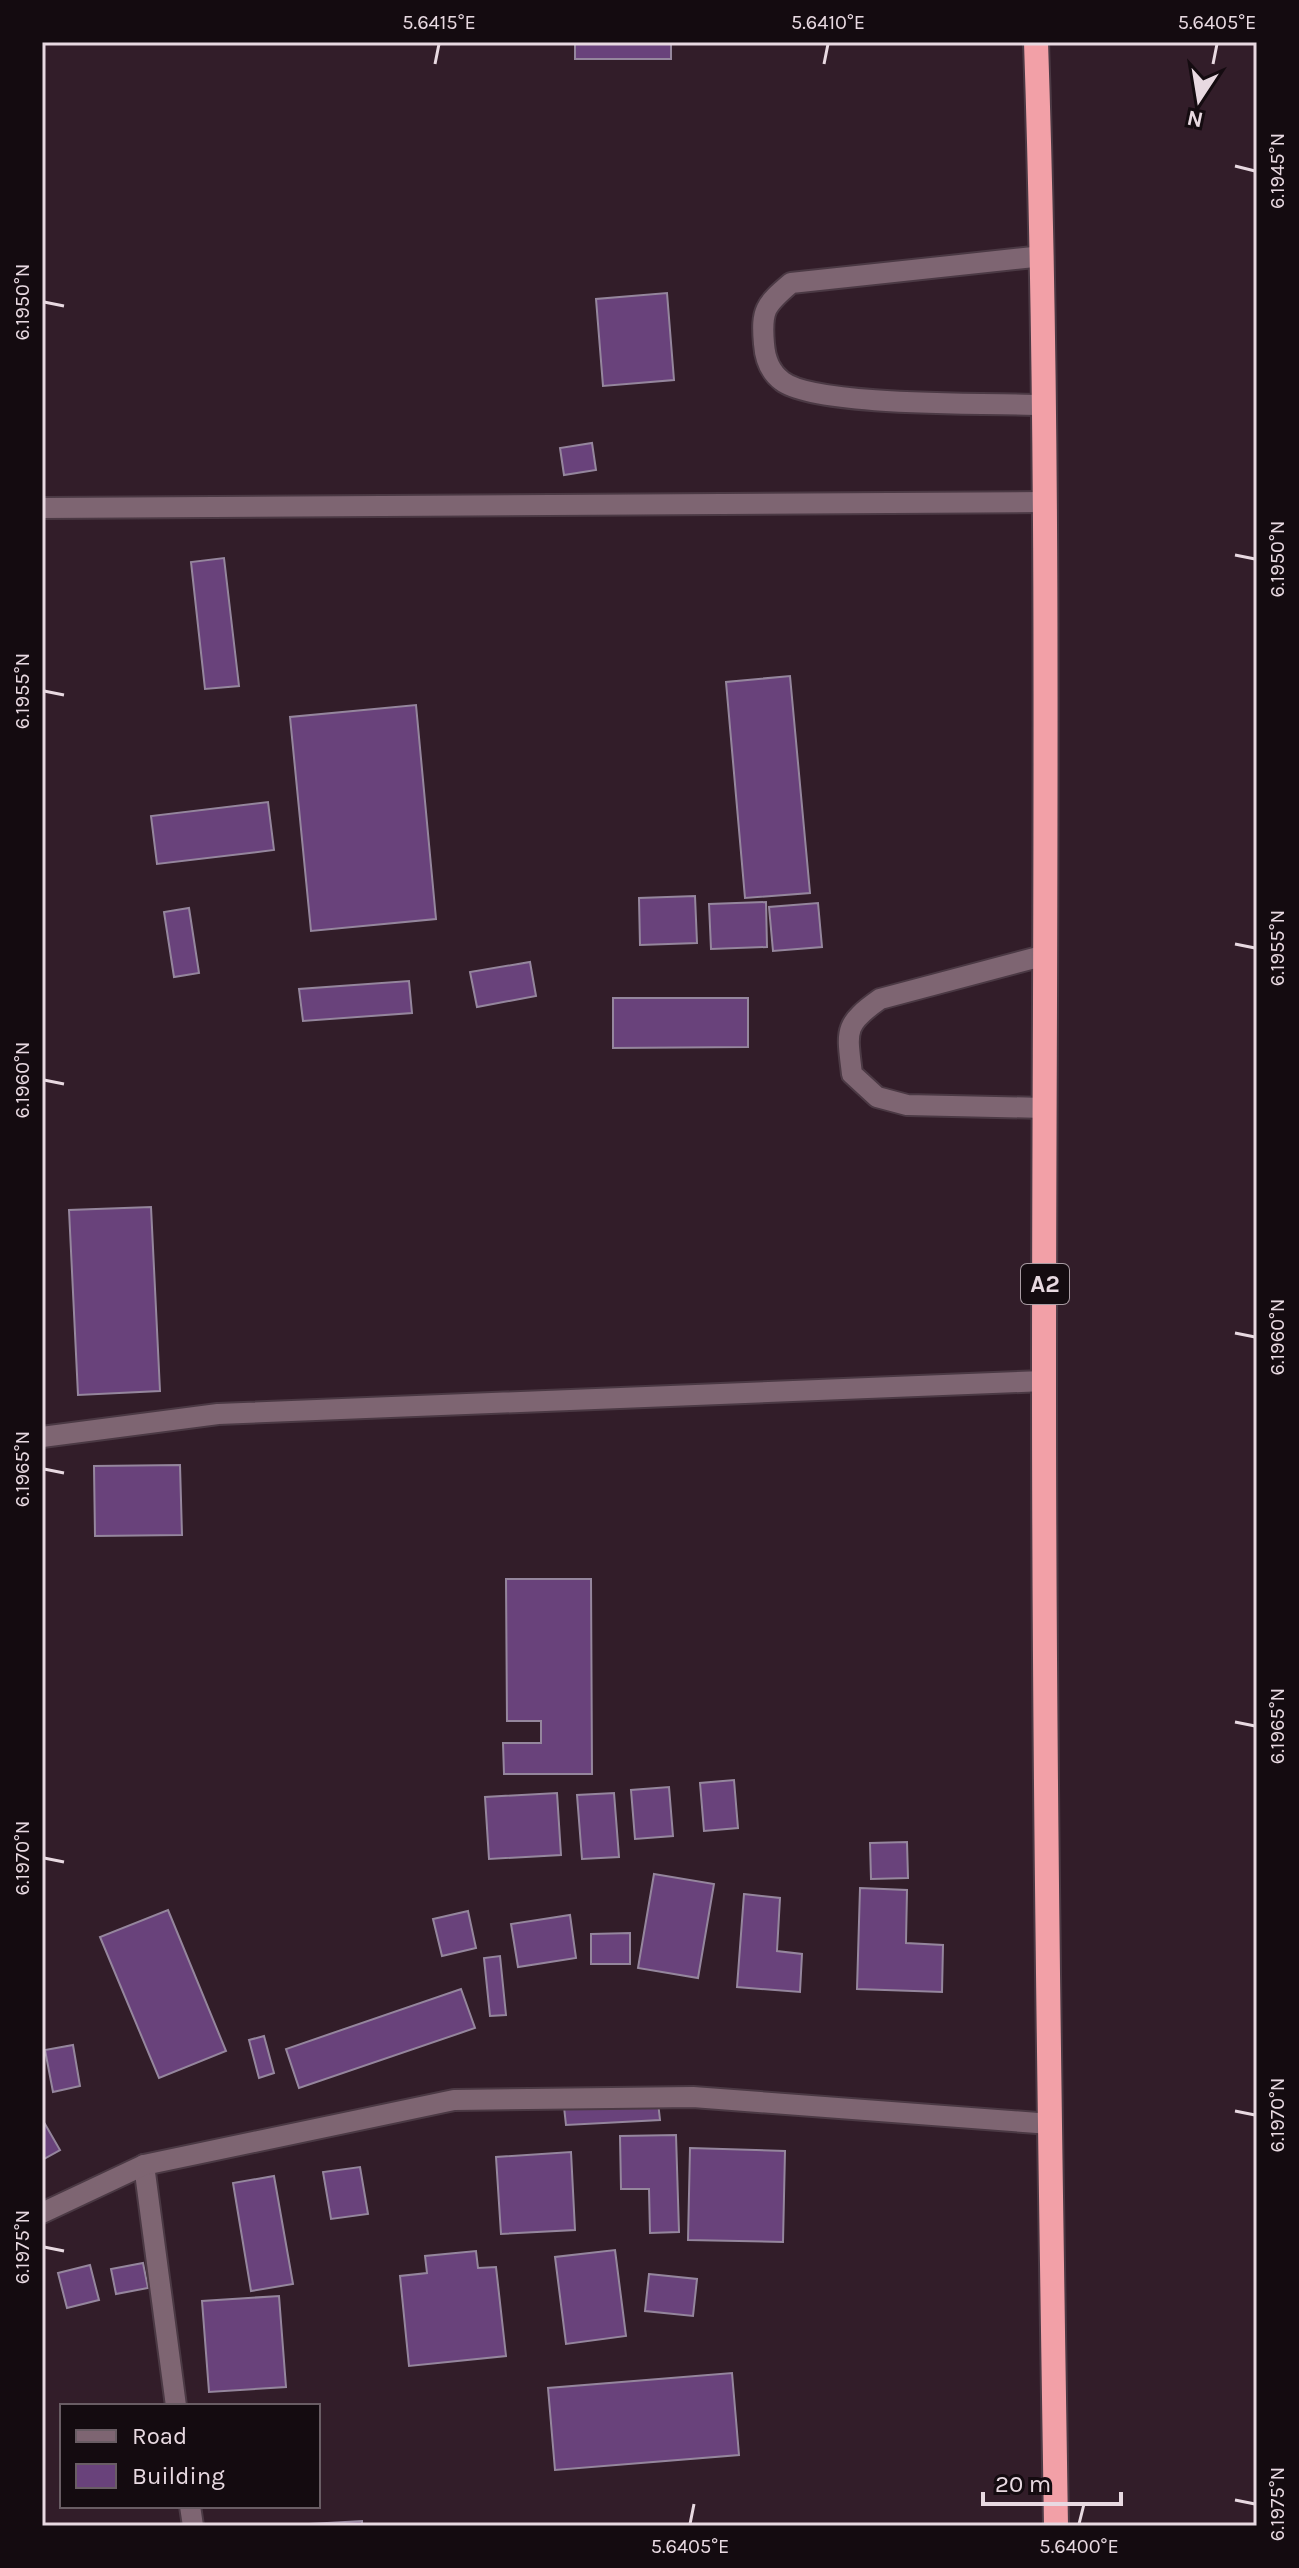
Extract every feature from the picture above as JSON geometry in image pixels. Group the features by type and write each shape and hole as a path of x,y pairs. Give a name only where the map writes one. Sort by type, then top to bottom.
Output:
{"highway":[{"name":"A2","path":"1036,42 1043,256 1044,1381 1056,2526"}],"street":[{"path":"1043,256 791,283 770,301 761,317 765,360 783,382 811,393 873,400 1043,405"},
{"path":"42,508 1044,502"},
{"path":"1045,1108 907,1105 877,1097 852,1074 847,1037 858,1015 880,999 1046,955"},
{"path":"42,1437 218,1414 1044,1381"},
{"path":"42,2213 144,2165 454,2100 693,2097 1051,2124"},
{"path":"144,2165 176,2404"}],"building":[{"path":"575,42 671,42 671,59 575,59"},
{"path":"667,293 674,380 603,386 596,299"},
{"path":"592,443 596,470 564,475 560,448"},
{"path":"224,558 239,686 205,689 191,562"},
{"path":"790,676 810,893 745,898 726,682"},
{"path":"416,705 436,919 311,931 290,717"},
{"path":"268,802 274,850 157,864 151,816"},
{"path":"695,896 697,943 640,945 639,898"},
{"path":"766,902 767,947 711,949 709,904"},
{"path":"818,903 822,947 773,951 769,907"},
{"path":"189,908 199,973 174,977 164,912"},
{"path":"530,962 536,996 477,1007 470,972"},
{"path":"409,981 412,1013 303,1021 299,989"},
{"path":"613,998 748,998 748,1047 613,1048"},
{"path":"151,1207 160,1391 78,1395 69,1210"},
{"path":"180,1465 182,1535 95,1536 94,1466"},
{"path":"506,1579 591,1579 592,1774 504,1774 503,1743 541,1743 541,1721 507,1721"},
{"path":"734,1780 738,1828 704,1831 700,1783"},
{"path":"669,1787 673,1836 635,1839 631,1790"},
{"path":"557,1793 561,1855 489,1859 485,1797"},
{"path":"614,1793 619,1857 582,1859 577,1795"},
{"path":"907,1842 908,1878 871,1879 870,1843"},
{"path":"654,1874 714,1884 698,1978 638,1968"},
{"path":"860,1888 907,1890 906,1943 943,1945 942,1992 857,1989"},
{"path":"744,1894 780,1898 777,1951 802,1954 800,1992 737,1987"},
{"path":"168,1910 226,2051 159,2078 100,1937"},
{"path":"468,1911 476,1948 442,1956 433,1919"},
{"path":"570,1915 576,1958 518,1967 511,1924"},
{"path":"630,1933 630,1964 591,1964 591,1934"},
{"path":"500,1956 506,2015 490,2016 484,1958"},
{"path":"461,1989 475,2028 299,2088 286,2049"},
{"path":"264,2036 274,2073 259,2078 249,2040"},
{"path":"73,2045 80,2086 53,2092 45,2050"},
{"path":"658,2102 660,2120 566,2125 564,2107"},
{"path":"45,2124 60,2150 42,2160 42,2126"},
{"path":"676,2135 679,2232 650,2233 649,2189 621,2189 620,2136"},
{"path":"690,2148 785,2151 783,2242 688,2240"},
{"path":"571,2152 575,2230 501,2234 496,2157"},
{"path":"360,2167 368,2214 331,2219 323,2172"},
{"path":"274,2176 293,2284 251,2291 233,2183"},
{"path":"615,2250 626,2336 566,2344 555,2257"},
{"path":"476,2251 478,2268 496,2267 506,2356 409,2366 400,2276 427,2273 425,2256"},
{"path":"143,2263 148,2288 116,2294 111,2269"},
{"path":"90,2265 99,2300 67,2308 58,2273"},
{"path":"649,2274 697,2279 693,2316 645,2311"},
{"path":"279,2296 286,2387 209,2392 202,2301"},
{"path":"732,2373 739,2455 555,2470 548,2388"},
{"path":"362,2521 362,2526 273,2526"}]}
